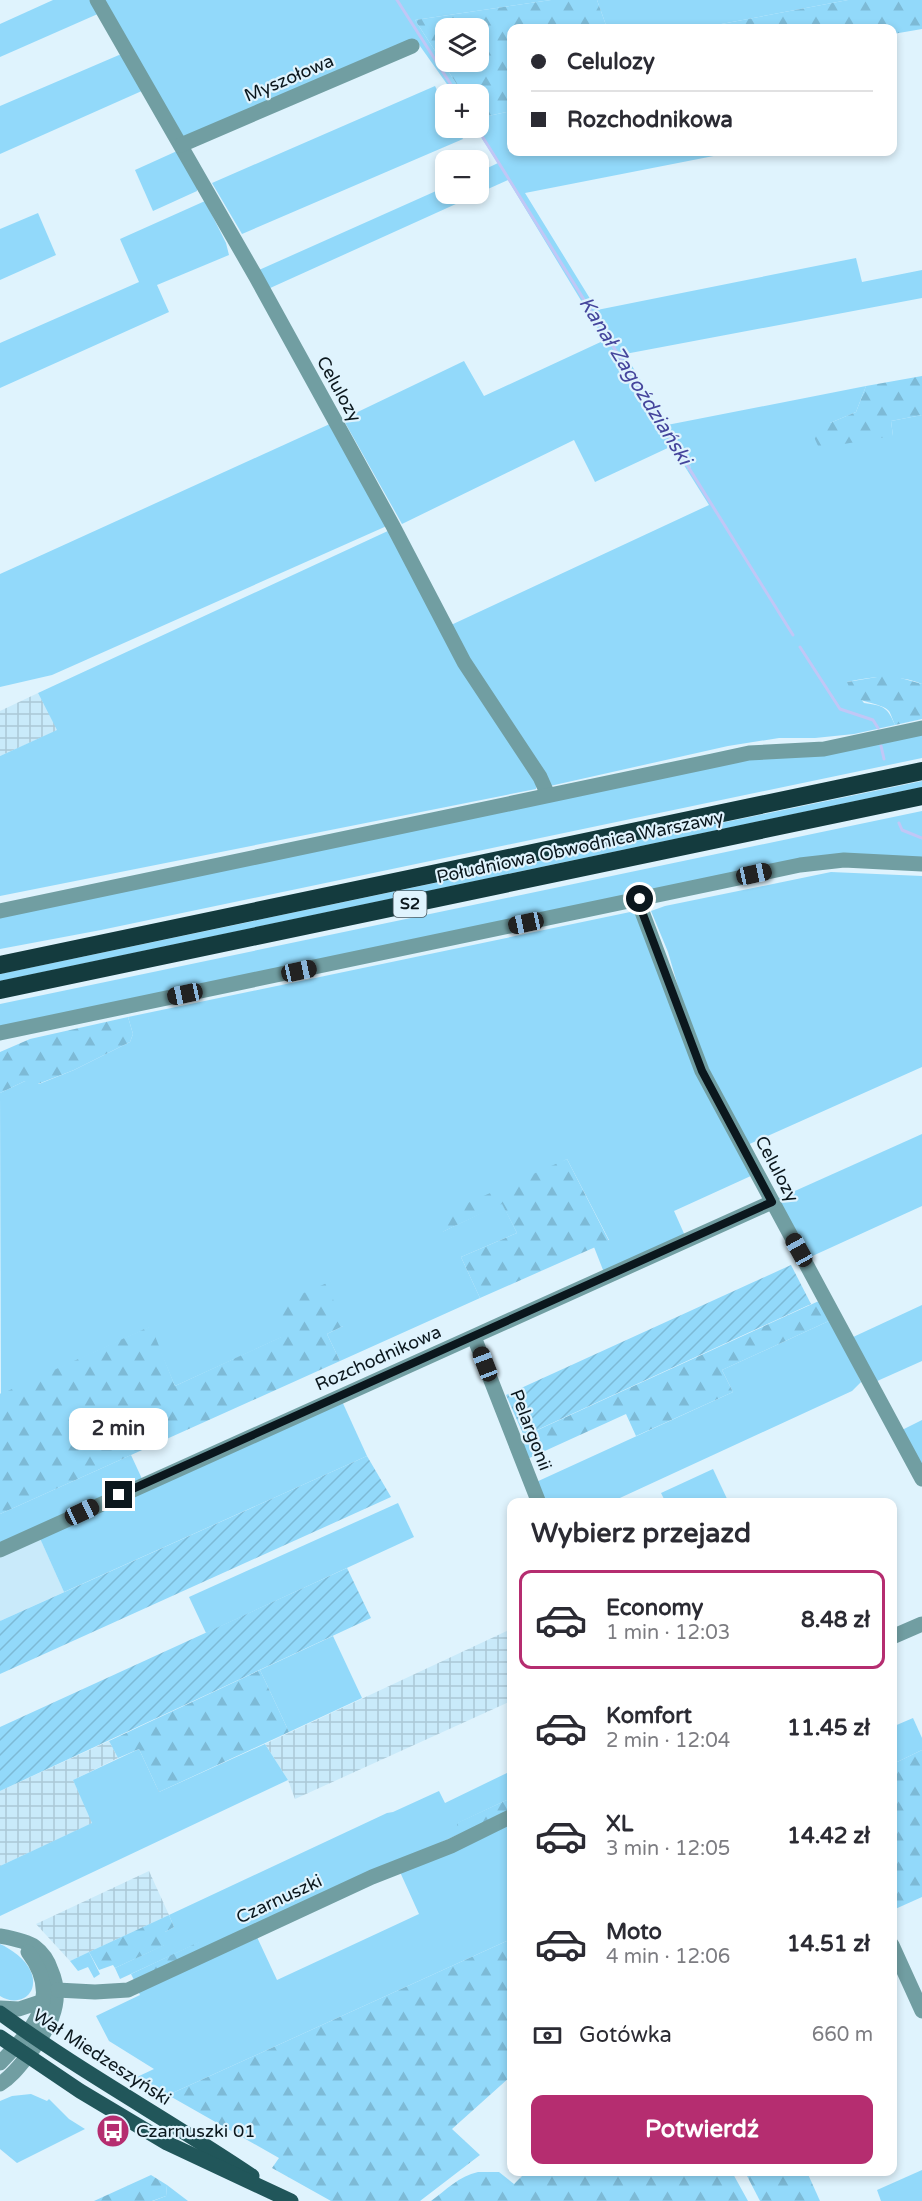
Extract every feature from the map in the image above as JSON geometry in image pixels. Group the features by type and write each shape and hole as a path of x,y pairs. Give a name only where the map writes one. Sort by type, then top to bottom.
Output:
{"highway":[{"name":"Południowa Obwodnica Warszawy","path":"0,965 922,771"},
{"name":"Południowa Obwodnica Warszawy","path":"0,990 922,796"}],"main road":[{"name":"Wał Miedzeszyński","path":"0,2013 111,2088 203,2143 274,2192"},
{"name":"Wał Miedzeszyński","path":"0,2037 121,2116 167,2143 291,2201"}],"street":[{"name":"Celulozy","path":"98,0 256,277 393,526 464,662 540,777 548,795"},
{"name":"Myszołowa","path":"181,145 412,46"},
{"path":"0,911 749,753 824,749 922,728"},
{"path":"0,1033 823,861 862,860 922,864"},
{"name":"Celulozy","path":"640,899 641,909 702,1071 922,1479"},
{"name":"Rozchodnikowa","path":"0,1550 244,1438 392,1375 772,1202"},
{"name":"Pelargonii","path":"474,1337 536,1498"},
{"path":"897,1635 922,1624"},
{"name":"Czarnuszki","path":"57,1990 95,1992 128,1990 372,1877 451,1846 507,1818"},
{"path":"0,1936 29,1943 43,1955 54,1975 57,1990 52,2020 33,2037 21,2052 12,2075 0,2084"},
{"path":"21,1942 38,1965 41,1973 43,2001 33,2037"},
{"path":"897,1956 922,2011"},
{"path":"0,2008 19,2009 43,2001"},
{"path":"0,2063 21,2052"}],"shaded area":[{"path":"38,693 58,730 0,756 0,711"},
{"path":"38,1534 64,1592 0,1621 0,1552"},
{"path":"507,1631 507,1703 295,1799 288,1780 265,1744"},
{"path":"109,1741 118,1758 73,1780 93,1823 0,1866 0,1791"},
{"path":"149,1871 169,1915 70,1961 36,1924"}],"green space":[{"path":"53,0 91,0 100,13 0,57 0,24"},
{"path":"104,0 551,0 415,20 435,51 435,67 415,39 187,137 180,136"},
{"path":"551,0 597,0 606,24 507,24 507,112 489,116 489,84 457,84 449,72 489,72 489,18 435,18 435,51 415,20"},
{"path":"597,0 848,0 721,24 606,24"},
{"path":"848,0 922,0 922,29 897,33 897,24 721,24"},
{"path":"119,55 127,56 144,90 0,154 0,106"},
{"path":"438,72 449,72 457,84 447,84"},
{"path":"435,86 435,138 463,139 242,234 212,183"},
{"path":"507,112 507,156 714,156 525,193 597,310 856,258 862,282 922,270 922,298 625,354 667,425 866,386 856,412 830,423 893,436 891,421 922,415 922,684 884,677 847,682 864,703 887,710 895,725 854,734 815,738 779,738 728,746 550,786 458,645 451,625 709,505 687,470 691,467 679,446 672,446 595,482 574,440 402,524 343,419 464,361 484,396 605,340 508,180 489,189 489,167 498,163 482,138 489,138 489,116"},
{"path":"177,151 197,191 153,211 135,170"},
{"path":"435,191 435,204 456,204 268,289 259,270"},
{"path":"205,201 226,243 229,255 157,285 169,312 0,388 0,343 139,282 120,239"},
{"path":"38,213 56,255 0,280 0,229"},
{"path":"922,376 922,415 891,421 893,436 819,448 814,437 818,428 856,412 866,386"},
{"path":"332,423 389,525 52,675 0,687 0,574"},
{"path":"672,446 679,446 691,467 687,470"},
{"path":"390,530 538,780 536,789 0,896 0,756 57,730 38,693"},
{"path":"883,676 897,677 922,684 922,719 895,725 890,712 886,709 853,697 847,682"},
{"path":"922,734 922,758 101,930 0,949 0,915 750,756"},
{"path":"922,781 922,787 0,981 0,974"},
{"path":"922,811 922,859 850,855 0,1027 0,1004"},
{"path":"831,872 922,876 922,1067 745,1146 695,1045 668,952 651,911 665,906"},
{"path":"635,911 753,1175 674,1211 686,1238 605,1275 594,1247 609,1240 567,1159 442,1232 502,1203 517,1233 461,1257 480,1298 340,1361 327,1334 343,1326 282,1337 175,1386 150,1327 1,1395 0,1093 25,1081 39,1084 74,1070 130,1042 133,1034 128,1017"},
{"path":"128,1017 133,1034 130,1042 74,1070 30,1087 25,1081 0,1093 0,1052 30,1039"},
{"path":"922,1134 922,1206 808,1258 777,1199"},
{"path":"567,1159 609,1241 480,1298 461,1257 517,1233 502,1204 442,1232 436,1217"},
{"path":"791,1265 811,1304 524,1436 506,1395"},
{"path":"327,1283 343,1326 327,1334 340,1361 0,1514 0,1393 151,1326 175,1386 281,1337 271,1307"},
{"path":"821,1300 831,1320 722,1370 733,1392 636,1436 626,1414 525,1460 518,1439"},
{"path":"922,1305 922,1361 875,1382 851,1338"},
{"path":"831,1320 861,1382 852,1391 620,1498 541,1498 534,1483 733,1392 722,1370"},
{"path":"341,1399 367,1456 64,1592 38,1534"},
{"path":"922,1420 922,1466 902,1430"},
{"path":"131,1455 143,1481 0,1548 0,1514"},
{"path":"367,1456 391,1497 0,1674 0,1621"},
{"path":"713,1469 727,1498 664,1498 661,1493"},
{"path":"398,1503 414,1537 206,1633 189,1597"},
{"path":"347,1568 371,1618 0,1791 0,1727"},
{"path":"333,1636 362,1698 289,1732 260,1670"},
{"path":"260,1670 289,1732 159,1792 139,1749 118,1758 109,1741"},
{"path":"913,1718 922,1738 922,1750 897,1762 897,1725"},
{"path":"265,1744 288,1780 0,1916 0,1866 92,1823 73,1780 139,1749 159,1792"},
{"path":"922,1750 922,1897 897,1908 897,1762"},
{"path":"507,1773 507,1800 458,1823 457,1835 205,1951 200,1942 120,1979 115,1968 164,1945 165,1932 174,1927 169,1915 439,1791 445,1803"},
{"path":"507,1800 507,1813 457,1835 457,1823"},
{"path":"507,1821 507,1941 168,2095 137,2077 154,2069 109,2041 96,2016 140,1995 138,1991 256,1935 277,1980 419,1914 400,1872"},
{"path":"169,1915 174,1927 165,1932 165,1945 115,1968 113,1965 99,1970 89,1952"},
{"path":"201,1941 205,1951 136,1984 131,1974"},
{"path":"507,1941 507,2080 452,2129 480,2155 420,2201 331,2201 272,2168 279,2158 168,2095"},
{"path":"0,1944 18,1955 31,1972 33,1987 26,1997 14,2000 0,1996"},
{"path":"89,1952 100,1974 94,1978 88,1967 78,1971 70,1961"},
{"path":"31,2094 47,2101 49,2099 69,2119 85,2129 17,2163 0,2149 0,2101 12,2096"},
{"path":"922,2170 922,2201 881,2201 877,2190"},
{"path":"499,2172 514,2184 522,2176 734,2176 748,2201 431,2201 471,2174"},
{"path":"151,2175 167,2185 166,2196 152,2201 94,2201"},
{"path":"747,2176 809,2176 820,2201 760,2201"},
{"path":"167,2185 188,2201 153,2201 166,2196"}],"waterway":[{"name":"Kanał Zagoździański","path":"397,0 451,84"},
{"name":"Kanał Zagoździański","path":"483,138 793,635"},
{"name":"Kanał Zagoździański","path":"800,647 840,709 873,720 878,728"},
{"name":"Kanał Zagoździański","path":"881,746 884,759"},
{"name":"Kanał Zagoździański","path":"899,823 902,830 922,838"}],"place":[{"name":"Czarnuszki 01","path":"113,2131"}],"route":[{"path":"119,1495 295,1415 392,1375 772,1202 702,1071 641,909 640,899"}]}
